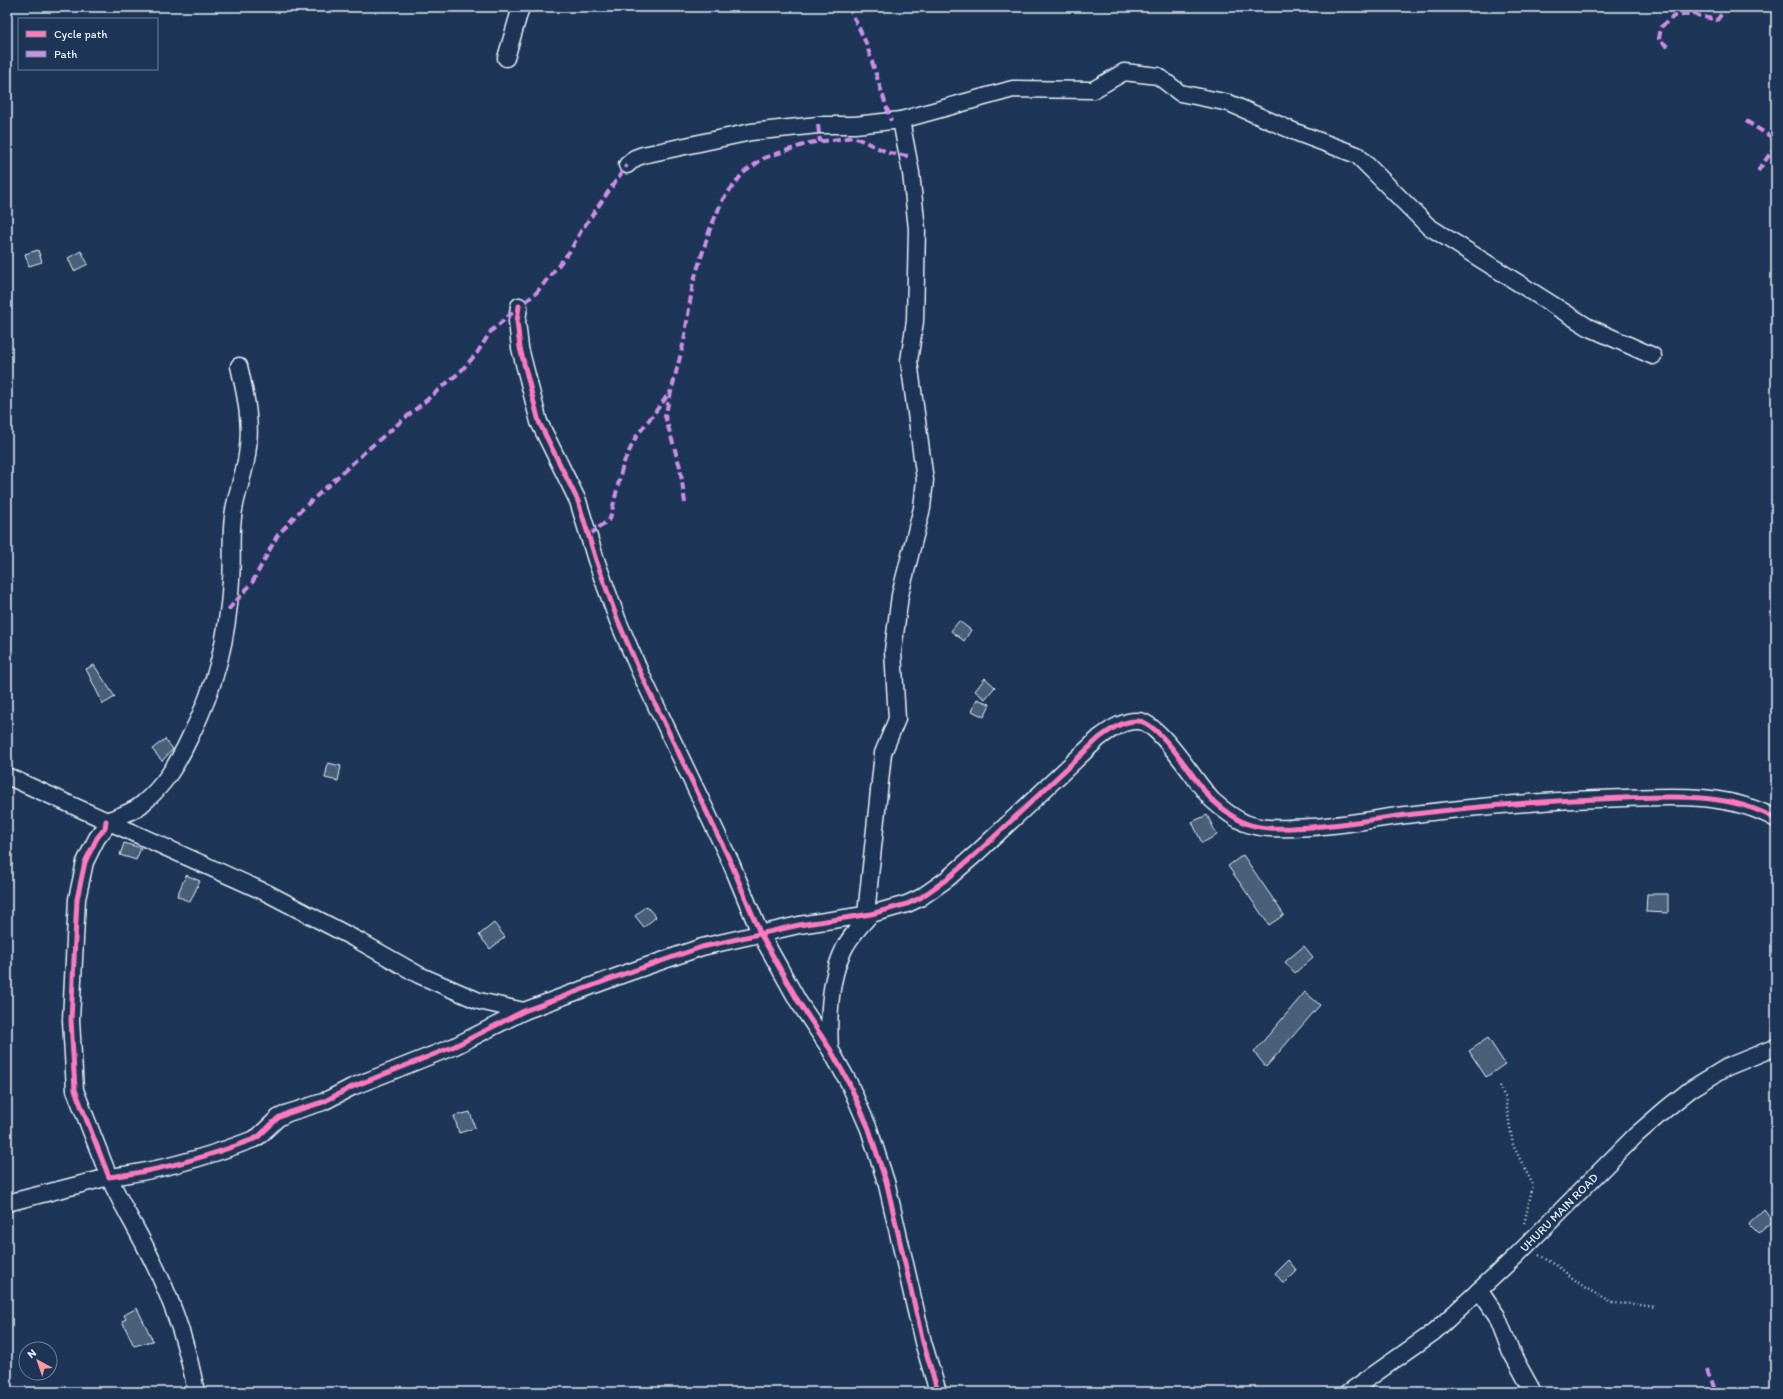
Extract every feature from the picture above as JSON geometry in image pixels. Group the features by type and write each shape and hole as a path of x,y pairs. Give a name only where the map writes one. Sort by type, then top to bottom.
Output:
{"street":[{"path":"506,58 520,7"},
{"path":"627,164 635,158 643,155 751,132 818,125 855,124 901,120 1013,89 1093,90 1124,72 1158,76 1180,93 1229,103 1357,155 1428,226 1588,327 1653,356"},
{"path":"830,1050 830,1007 838,963 844,948 868,914 883,753 897,718 893,651 900,595 922,508 924,480 909,361 915,321 917,229 911,173 901,120"},
{"path":"519,306 517,322 520,348 540,422 550,446 574,489 618,621 640,672 731,863 760,933 798,1002 830,1050 859,1104 878,1156 932,1376 938,1392"},
{"path":"106,821 140,806 174,769 205,707 222,655 231,580 233,518 238,488 247,456 249,436 250,416 239,366"},
{"path":"7,1202 109,1177 168,1168 211,1155 259,1136 278,1118 288,1113 323,1102 352,1087 455,1046 524,1011 674,956 702,947 760,933 868,914 914,901 947,879 1005,827 1098,738 1113,728 1125,723 1139,720 1156,730 1166,740 1202,788 1222,808 1245,823 1266,827 1314,827 1515,803 1680,796 1710,798 1760,811 1776,819"},
{"path":"7,776 267,893 361,942 419,975 479,1001 524,1011"},
{"path":"106,821 105,828 97,838 85,862 77,899 71,1020 75,1090 109,1177 122,1206 146,1248 168,1298 186,1345 196,1392"},
{"name":"UHURU MAIN ROAD","path":"1349,1392 1423,1341 1521,1251 1636,1135 1666,1109 1692,1089 1727,1066 1776,1047"},
{"path":"1478,1290 1497,1316 1511,1352 1533,1392"}],"path":[{"path":"1499,1086 1505,1097 1513,1145 1533,1185 1521,1251 1556,1265 1584,1287 1612,1303 1655,1307"}],"building":[{"path":"38,250 42,262 29,266 25,254"},
{"path":"81,251 88,264 74,271 68,258"},
{"path":"959,621 971,630 964,641 951,631"},
{"path":"94,665 115,697 103,704 86,669"},
{"path":"985,678 995,687 985,699 975,691"},
{"path":"977,699 990,704 984,717 972,711"},
{"path":"165,739 173,749 162,761 152,749"},
{"path":"328,763 341,766 338,781 325,778"},
{"path":"1207,815 1217,835 1202,843 1192,822"},
{"path":"124,843 141,848 136,860 120,855"},
{"path":"1243,855 1284,915 1269,925 1228,866"},
{"path":"186,875 200,881 190,902 177,896"},
{"path":"1647,894 1668,894 1668,913 1646,912"},
{"path":"646,906 656,917 644,927 635,916"},
{"path":"494,923 505,937 490,949 479,935"},
{"path":"1304,946 1313,957 1295,973 1285,962"},
{"path":"1305,992 1320,1005 1266,1067 1254,1052"},
{"path":"1488,1038 1505,1064 1486,1077 1469,1051"},
{"path":"470,1112 475,1128 459,1133 454,1116"},
{"path":"1764,1209 1773,1221 1758,1234 1748,1224"},
{"path":"1288,1260 1297,1271 1284,1284 1275,1273"},
{"path":"137,1308 153,1341 134,1346 122,1321 126,1319 124,1315"}],"marked path":[{"path":"847,7 850,9 866,43 891,121"},
{"path":"1668,47 1659,39 1661,27 1674,16 1693,14 1717,20 1727,7"},
{"path":"1746,121 1776,140"},
{"path":"818,125 820,142"},
{"path":"685,503 680,467 665,416 684,341 693,283 710,229 723,199 743,173 764,158 809,143 854,137 889,153 908,156"},
{"path":"1758,171 1776,145"},
{"path":"228,610 252,583 277,536 297,514 367,450 460,372 477,353 491,331 537,292 570,251 581,231 627,165"},
{"path":"589,535 610,519 623,464 636,437 671,391"},
{"path":"1708,1367 1716,1392"}],"cycle path":[{"path":"519,306 517,321 520,348 539,422 578,501 596,560 618,621 640,672 731,863 760,933 798,1001 830,1049 849,1083 869,1129 887,1185 923,1342 938,1392"},
{"path":"106,821 105,828 97,838 85,862 77,899 71,1020 75,1090 109,1177 165,1167 219,1152 254,1139 278,1118 288,1113 323,1102 352,1087 455,1046 524,1011 702,947 799,925 871,914 907,904 920,898 947,879 978,852 1099,738 1117,726 1127,722 1138,721 1147,724 1156,731 1177,754 1212,800 1228,813 1253,826 1269,828 1323,826 1488,806 1570,800 1663,797 1722,800 1740,804 1776,819"}]}
